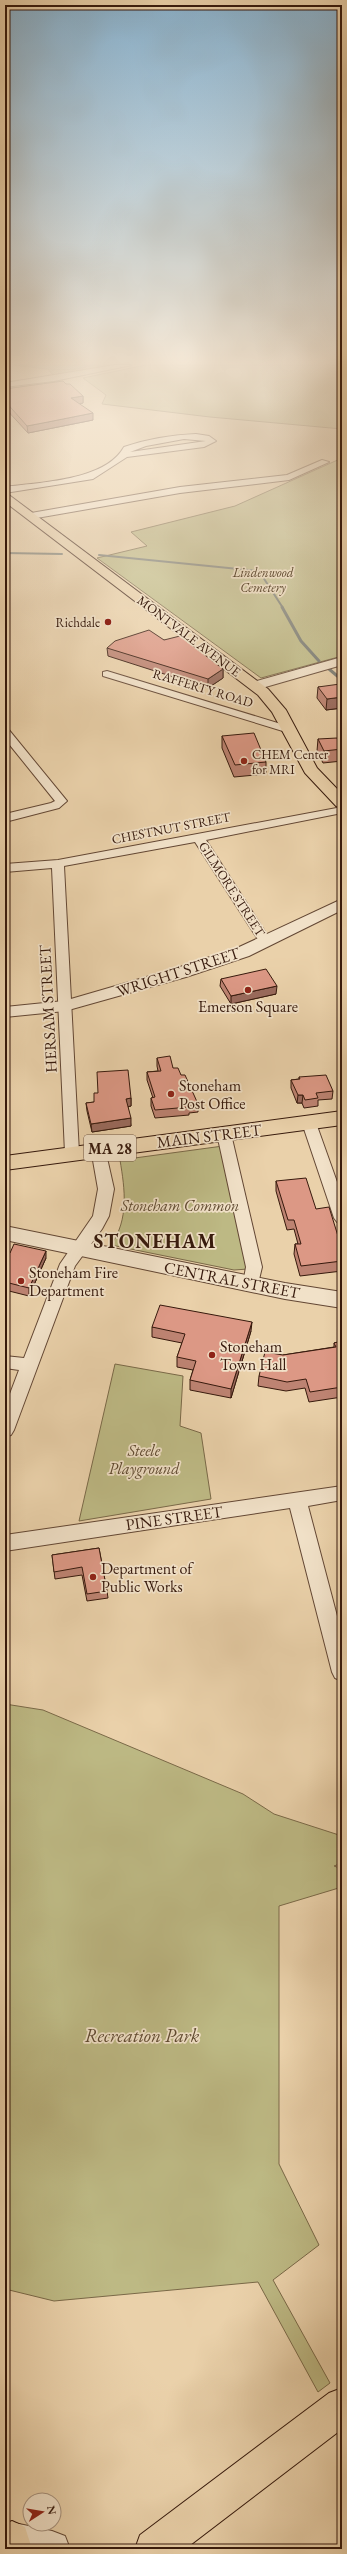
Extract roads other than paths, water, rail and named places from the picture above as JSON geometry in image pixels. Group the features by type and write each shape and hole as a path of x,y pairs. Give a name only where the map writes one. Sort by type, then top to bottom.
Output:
{"main road":[{"name":"MONTVALE AVENUE","path":"5,496 256,686 273,702 290,730 310,770 342,803"},
{"name":"MAIN STREET","path":"5,1163 98,1149 342,1118"},
{"path":"154,2549 342,2406"}],"street":[{"path":"5,490 42,484"},
{"path":"31,516 180,490 229,484"},
{"path":"256,686 342,661"},
{"name":"RAFFERTY ROAD","path":"107,674 290,730"},
{"path":"5,732 18,745 61,801 55,806 5,818"},
{"name":"CHESTNUT STREET","path":"5,868 58,864 342,810"},
{"name":"GILMORE STREET","path":"198,837 265,941"},
{"name":"HERSAM STREET","path":"58,864 72,1153"},
{"name":"WRIGHT STREET","path":"5,1012 65,1006 180,973 243,952 342,904"},
{"path":"309,1123 342,1218"},
{"path":"224,1134 238,1188 254,1267 251,1284"},
{"path":"5,1430 68,1264 98,1225 104,1207 105,1182 98,1149"},
{"name":"CENTRAL STREET","path":"5,1233 251,1284 342,1300"},
{"path":"5,1362 30,1365"},
{"name":"PINE STREET","path":"5,1543 342,1493"},
{"path":"297,1500 342,1672"},
{"path":"10,2543 52,2549"}],"waterway":[{"path":"5,553 62,554"},
{"path":"99,555 259,571 283,608"},
{"path":"282,607 301,641 319,661"},
{"path":"329,669 342,680"}],"place":[{"name":"Richdale","path":"108,622"},
{"name":"CHEM Center for MRI","path":"244,761"},
{"name":"Emerson Square","path":"248,990"},
{"name":"Stoneham Post Office","path":"171,1094"},
{"name":"Stoneham Fire Department","path":"21,1281"},
{"name":"Stoneham Town Hall","path":"212,1355"},
{"name":"Department of Public Works","path":"93,1577"}],"district":[{"name":"STONEHAM","path":"155,1241"}],"park label":[{"name":"Lindenwood Cemetery","path":"263,580"},
{"name":"Stoneham Common","path":"180,1205"},
{"name":"Steele Playground","path":"144,1459"},
{"name":"Recreation Park","path":"142,2035"}]}
